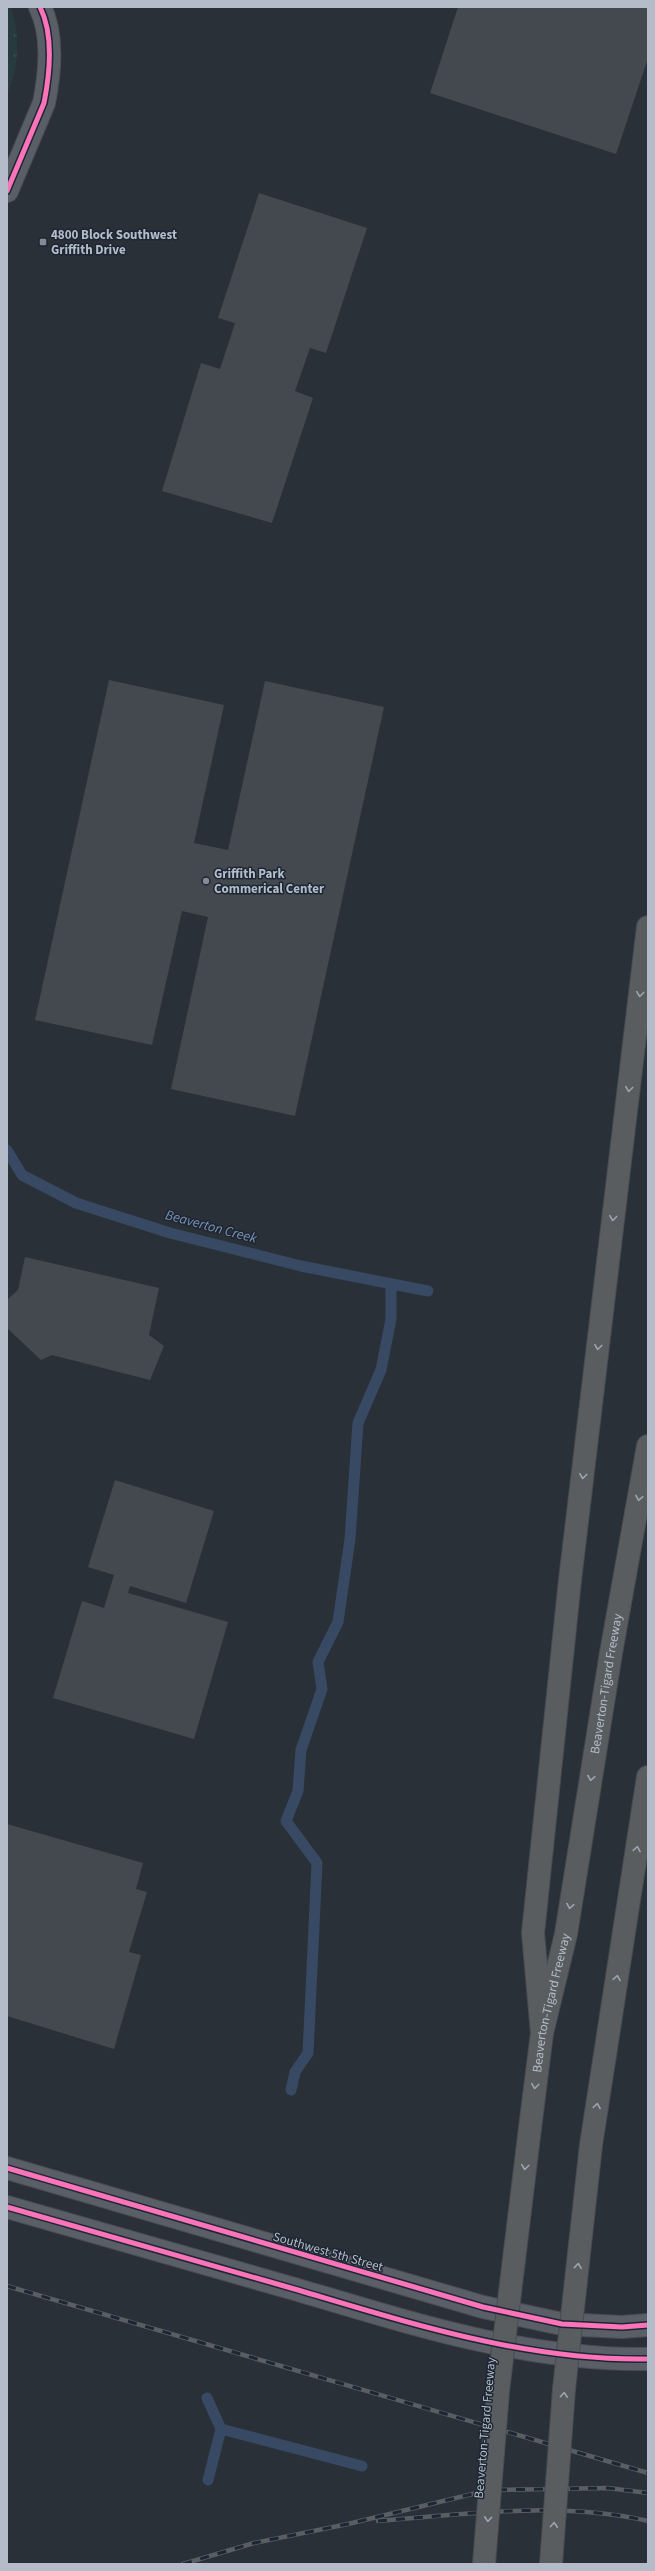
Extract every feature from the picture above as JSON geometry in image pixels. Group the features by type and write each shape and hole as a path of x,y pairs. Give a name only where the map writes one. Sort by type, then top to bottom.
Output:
{"highway":[{"path":"542,2033 533,1932 571,1572 648,927"},
{"name":"Beaverton-Tigard Freeway","path":"484,2564 498,2392 542,2033 566,1934 611,1653 648,1446"},
{"path":"551,2564 564,2389 591,2144 648,1777"}],"street":[{"path":"7,191 44,103 47,87 48,36 40,7"},
{"name":"Southwest 5th Street","path":"7,2168 483,2307 562,2324 622,2327 648,2325"},
{"path":"7,2207 449,2335 505,2347 563,2355 619,2359 648,2359"}],"green space":[{"path":"7,7 11,7 14,18 17,51 14,74 7,95"}],"building":[{"path":"458,7 648,7 648,58 616,154 430,93"},
{"path":"259,193 367,228 326,353 310,348 295,391 313,398 272,523 162,491 201,363 220,369 235,323 218,318"},
{"name":"Griffith Park Commerical Center","path":"109,680 224,705 194,843 228,850 265,681 384,707 295,1116 171,1089 208,917 182,911 152,1045 35,1020"},
{"path":"25,1257 159,1288 149,1335 164,1346 150,1380 52,1355 41,1360 7,1328 7,1300 18,1290"},
{"path":"115,1480 214,1511 186,1603 130,1586 128,1593 228,1622 194,1739 53,1698 82,1601 104,1608 114,1575 88,1567"},
{"path":"7,1824 143,1863 136,1889 147,1892 129,1952 141,1955 114,2049 7,2016"}],"waterway":[{"name":"Beaverton Creek","path":"7,1150 22,1175 76,1203 170,1233 301,1266 428,1291"},
{"path":"291,2090 295,2072 308,2053 317,1863 286,1821 298,1791 301,1750 322,1689 318,1662 338,1622 350,1539 358,1423 381,1370 391,1319 391,1284"},
{"path":"207,2398 221,2429 208,2480"},
{"path":"221,2429 362,2466"}],"railway":[{"path":"7,2286 648,2473"},
{"path":"183,2564 254,2543 348,2524 489,2490 608,2488 648,2493"},
{"path":"378,2521 480,2513 547,2510 615,2515 648,2521"}],"cycle path":[{"path":"7,191 44,103 50,54 47,30 40,7"},
{"path":"7,2168 483,2307 562,2324 622,2327 648,2325"},
{"path":"7,2207 384,2315 471,2338 558,2354 603,2358 648,2359"}],"place":[{"name":"4800 Block Southwest Griffith Drive","path":"43,242"},
{"name":"Griffith Park Commerical Center","path":"206,881"}]}
